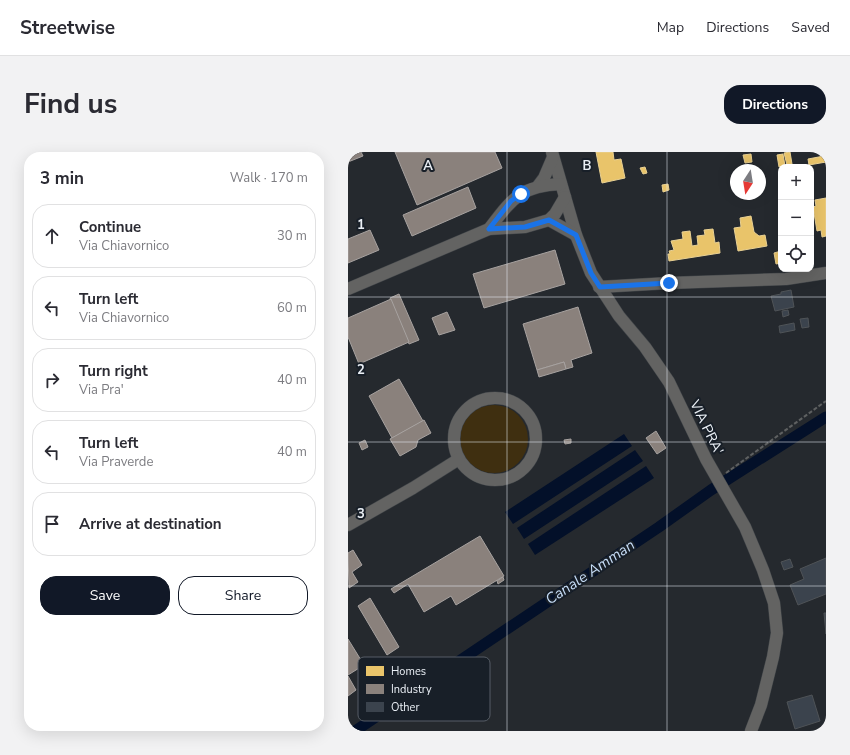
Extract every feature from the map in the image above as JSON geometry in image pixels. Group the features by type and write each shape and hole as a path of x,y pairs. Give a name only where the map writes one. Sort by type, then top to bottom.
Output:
{"street":[{"name":"VIA PRA'","path":"552,154 576,235 591,273 619,316 645,347 669,382 706,459 745,526 763,570 774,603 777,633 773,657 761,705 751,731"},
{"path":"538,186 544,178 552,154"},
{"path":"489,229 505,208 516,197 538,186 561,184"},
{"path":"348,289 489,229 525,227 549,220 555,214 565,196"},
{"path":"549,220 576,235"},
{"path":"600,287 786,279 826,273"},
{"path":"490,398 505,399 516,403 531,419 536,431 535,449 527,465 514,475 499,480 482,478 467,469 459,459 455,447 455,429 463,413 472,404 490,398"},
{"path":"348,525 413,488 459,459"}],"path":[{"path":"716,477 826,401"}],"shaded area":[{"path":"494,405 507,408 518,415 525,426 528,439 525,452 518,463 507,470 494,473 481,470 470,463 463,452 460,439 463,426 470,415 481,408"}],"water":[{"path":"624,434 632,446 513,524 505,512"},
{"path":"635,450 643,461 524,539 517,528"},
{"path":"646,466 654,478 535,555 528,544"}],"building: Homes":[{"path":"596,152 613,152 614,160 621,159 625,178 602,183"},
{"path":"790,152 792,164 787,164 784,153"},
{"path":"823,152 825,152 826,162 809,164 808,159 824,156"},
{"path":"751,154 752,162 745,163 743,155"},
{"path":"783,154 785,164 778,164 777,155"},
{"path":"645,167 647,173 643,174 640,168"},
{"path":"668,184 669,190 663,192 662,185"},
{"path":"826,198 826,236 822,237 821,230 817,231 814,213 814,207 816,206 815,200"},
{"path":"751,216 754,232 759,236 765,235 767,246 738,251 734,228 741,227 740,218"},
{"path":"713,229 715,243 719,242 720,253 669,261 669,251 674,250 671,241 683,239 682,232 690,231 692,246 698,245 697,236 705,235 704,230"},
{"path":"778,252 778,264 776,264 774,253"}],"building: Industry":[{"path":"355,152 361,152 363,156 348,162 348,155"},
{"path":"395,152 495,152 502,168 417,205"},
{"path":"468,187 476,208 412,236 403,215"},
{"path":"370,230 379,250 348,263 348,239"},
{"path":"555,250 565,284 484,308 473,274"},
{"path":"399,294 419,340 409,344 390,298"},
{"path":"391,299 409,342 359,364 348,337 348,318"},
{"path":"578,307 592,353 571,360 573,367 566,369 564,362 537,370 523,324"},
{"path":"447,312 455,330 439,335 432,318"},
{"path":"564,362 566,369 539,377 537,370"},
{"path":"399,379 423,421 392,438 369,396"},
{"path":"424,420 431,433 418,440 416,447 400,456 390,439"},
{"path":"656,431 666,448 657,454 646,438"},
{"path":"571,439 571,443 565,444 564,440"},
{"path":"365,440 368,447 362,450 359,443"},
{"path":"480,536 504,576 456,605 451,596 424,612 408,584 394,593 391,589"},
{"path":"353,550 362,565 352,572 358,582 349,588 348,553"},
{"path":"503,577 504,580 498,584 497,581"},
{"path":"370,598 399,647 387,655 358,606"},
{"path":"348,639 359,657 358,669 348,675"},
{"path":"348,676 356,690 348,696"}],"building: Other":[{"path":"791,290 794,307 775,311 771,296"},
{"path":"788,310 789,315 783,317 782,311"},
{"path":"808,318 809,327 802,328 800,319"},
{"path":"794,323 795,330 780,333 779,326"},
{"path":"826,558 826,594 798,605 790,585 804,579 800,569"},
{"path":"790,559 793,567 784,570 781,562"},
{"path":"824,613 826,613 826,634"},
{"path":"812,695 820,721 795,729 787,702"}],"waterway":[{"name":"Canale Amman","path":"465,657 659,527 711,490 826,417"},
{"name":"Canale Amman","path":"355,731 370,721"}],"route":[{"path":"521,194 511,201 489,229 525,227 549,220 576,235 591,273 600,287 669,283"}]}
